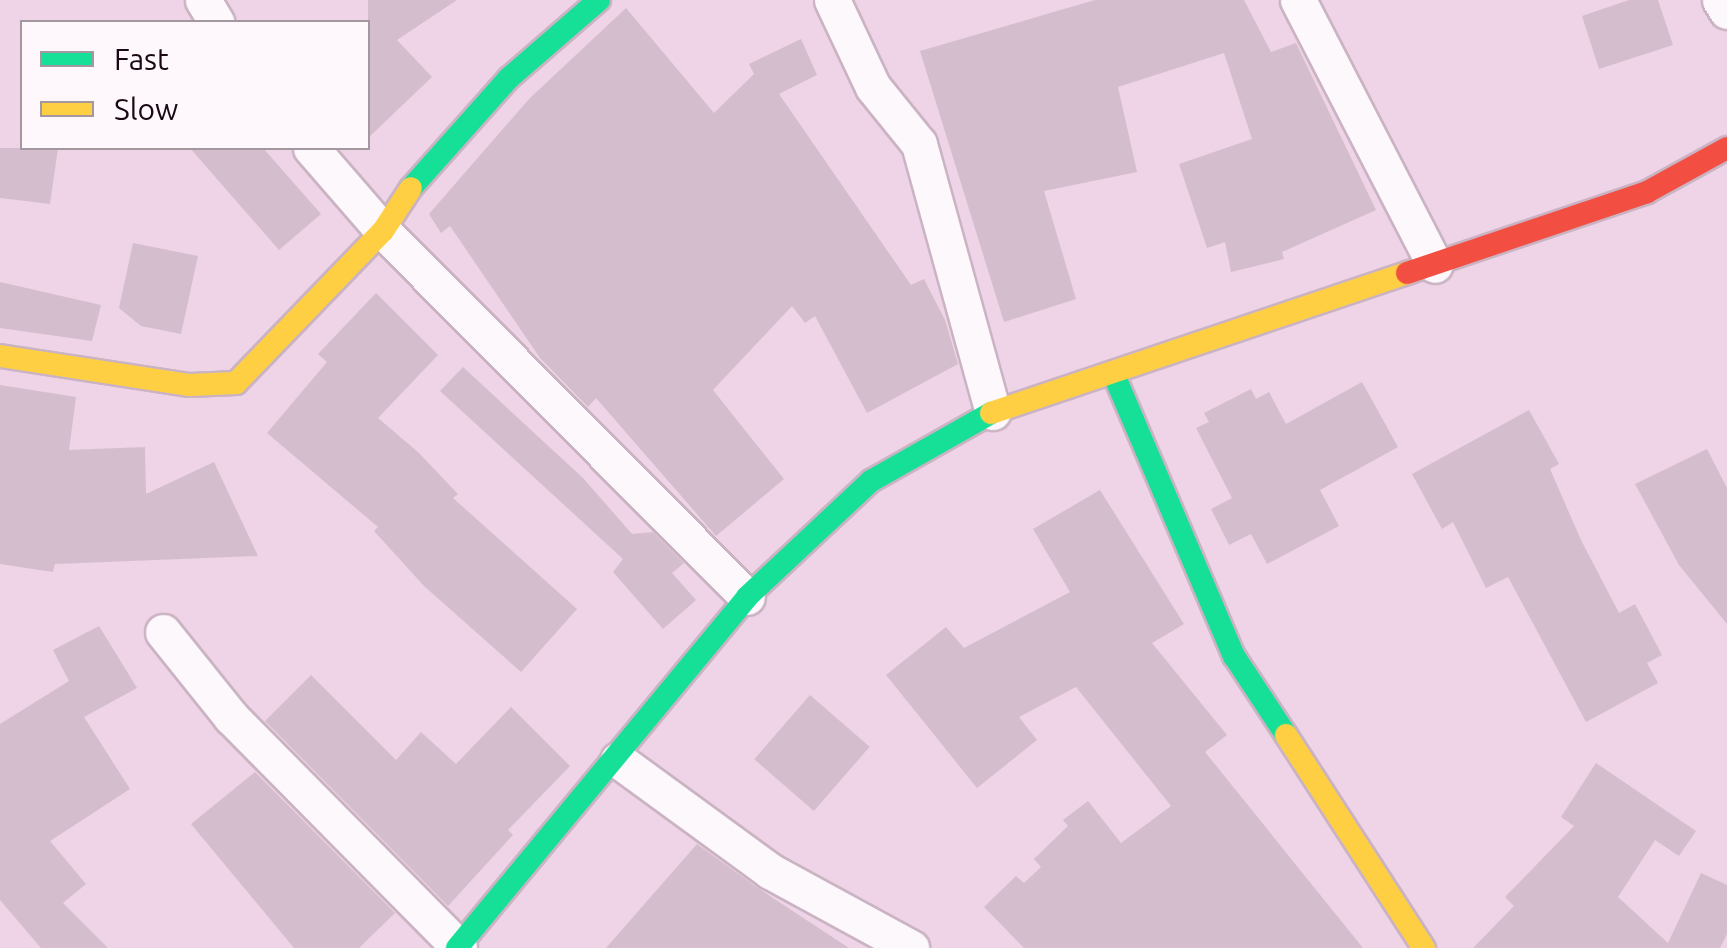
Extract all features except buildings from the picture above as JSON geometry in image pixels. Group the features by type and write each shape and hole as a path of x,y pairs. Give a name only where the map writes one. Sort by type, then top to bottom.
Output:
{"street":[{"path":"0,356 190,385 236,383 383,231 414,184 508,78 598,0"},
{"path":"832,0 873,88 919,144 993,412"},
{"path":"1298,0 1435,265"},
{"path":"1720,0 1727,12"},
{"path":"163,632 231,717 458,947 618,760 748,597 871,481 993,412 1114,375 1647,192 1727,148"},
{"path":"313,150 383,231 748,597"},
{"path":"1114,375 1234,656 1424,948"},
{"path":"618,760 770,870 911,948"}],"traffic: fast":[{"path":"411,188 509,78 599,0"},
{"path":"1114,375 1234,656 1286,735"},
{"path":"457,948 747,597 871,481 991,413"}],"traffic: slow":[{"path":"0,356 190,385 236,383 383,231 411,188"},
{"path":"991,413 1407,273"},
{"path":"1286,735 1424,948"}],"traffic: jam":[{"path":"1407,273 1647,192 1727,148"}]}
